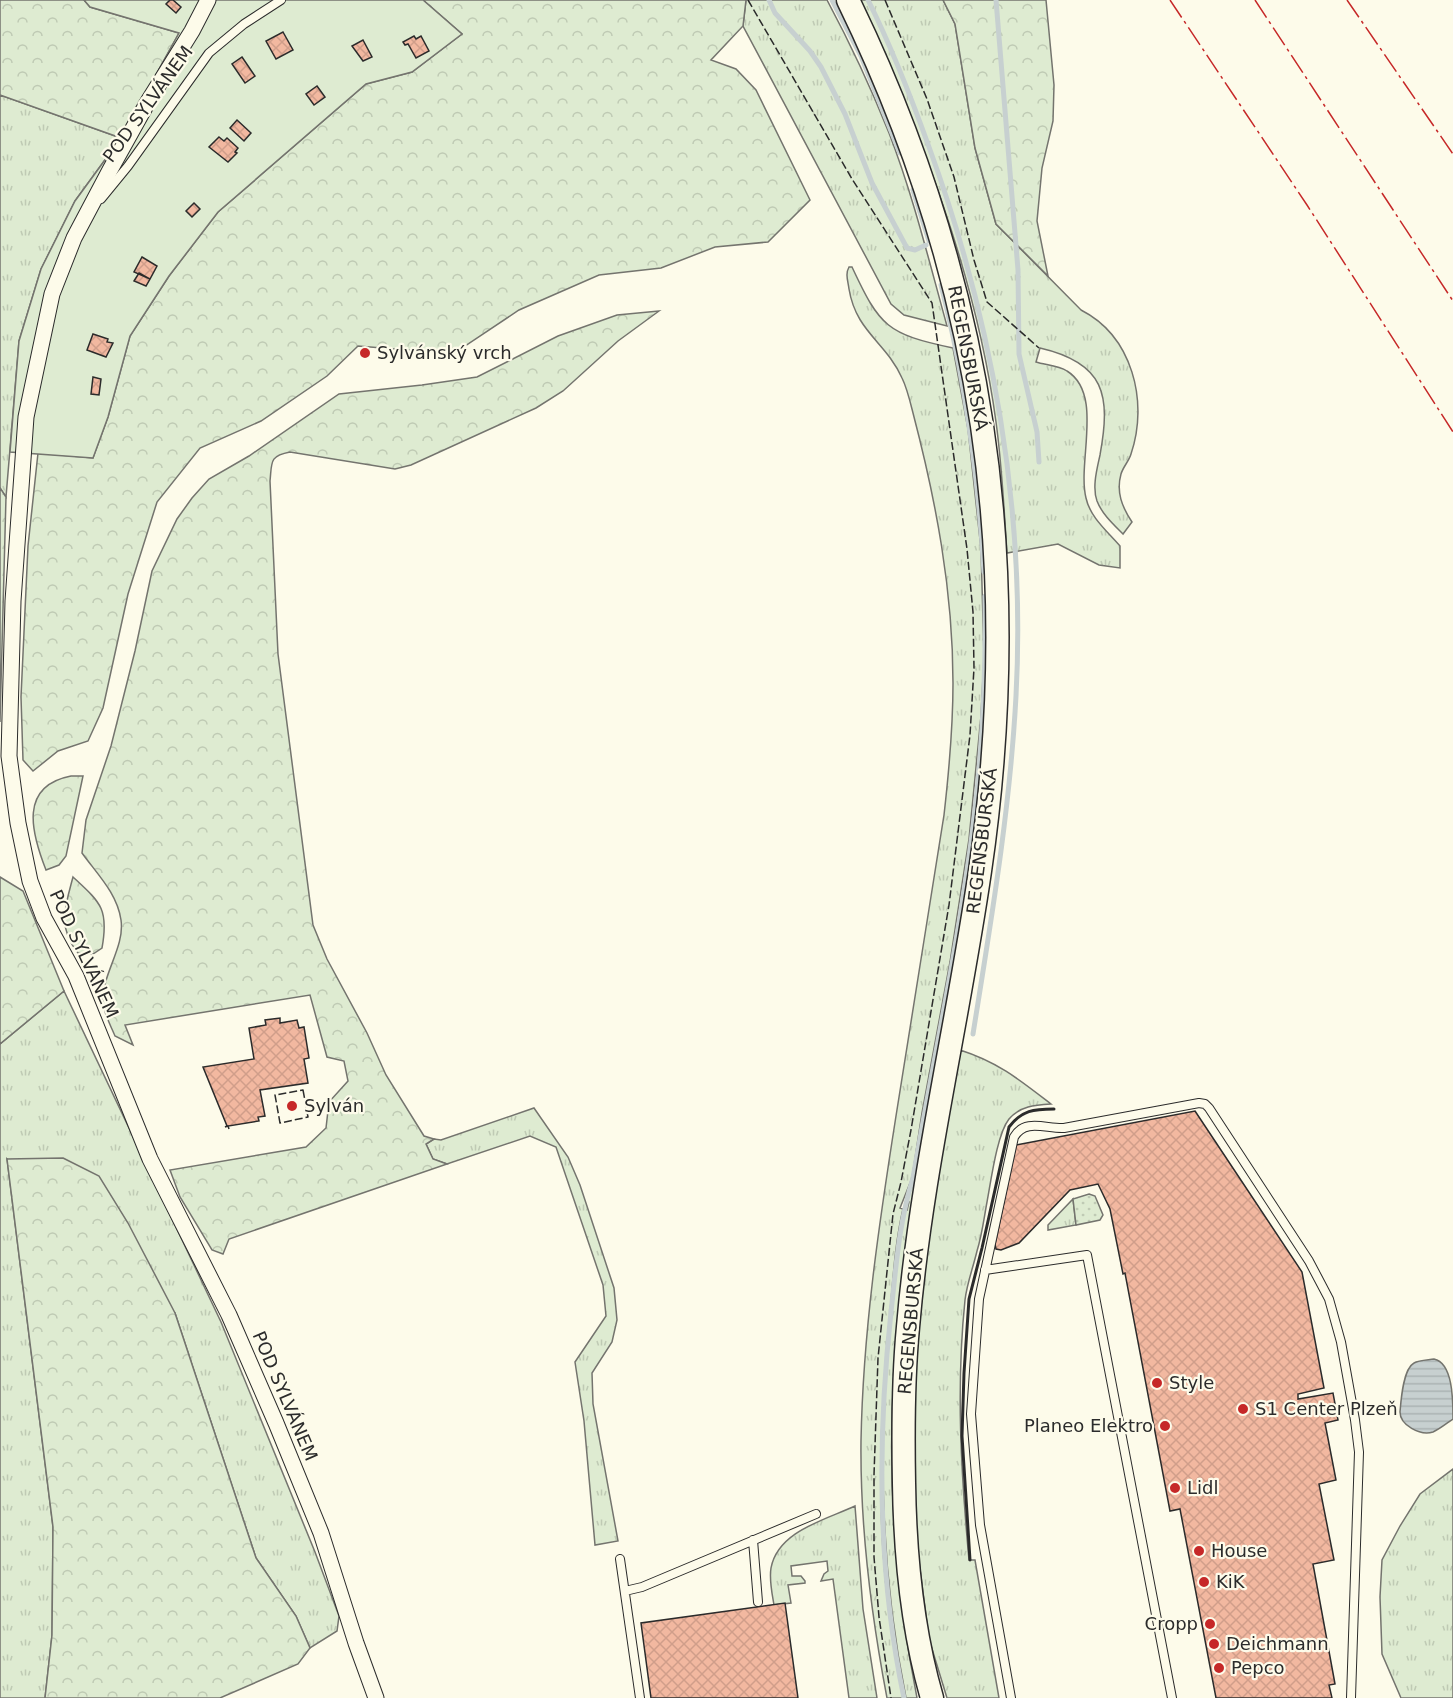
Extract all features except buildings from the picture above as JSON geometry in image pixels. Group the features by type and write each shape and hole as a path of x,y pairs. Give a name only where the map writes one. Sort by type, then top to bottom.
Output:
{"main road":[{"name":"REGENSBURSKÁ","path":"848,0 899,112 940,233 966,332 980,407 996,558 998,670 990,791 979,876 924,1199 913,1275 905,1363 903,1438 906,1533 920,1648 932,1698"}],"street":[{"name":"POD SYLVÁNEM","path":"208,0 192,31 149,100 84,218 52,294 26,417 12,601 9,756 22,846 30,881 44,918 76,976 150,1159 229,1315 276,1423 321,1533 376,1698"}],"lane":[{"name":"POD SYLVÁNEM","path":"84,218 128,166 209,53 244,24 281,0"},
{"path":"1011,1698 980,1525 971,1414 980,1299 1014,1137 1022,1128 1034,1125 1064,1128 1199,1103 1207,1105 1309,1261 1329,1299 1341,1342 1359,1452 1351,1698"},
{"path":"985,1270 1087,1255 1172,1698"},
{"path":"625,1591 642,1587 816,1514"},
{"path":"753,1540 758,1602"},
{"path":"620,1559 640,1698"}],"green space":[{"path":"0,0 84,0 90,7 179,33 121,138 0,95"},
{"path":"84,0 423,0 462,34 412,72 366,84 218,212 169,276 130,336 108,417 93,458 10,452 19,341 41,269 75,201 121,138 179,33 90,7"},
{"path":"423,0 746,0 743,26 711,60 736,69 756,90 810,200 768,242 715,247 661,268 599,275 519,310 462,348 419,351 358,346 327,376 261,421 200,448 157,502 128,594 103,708 88,741 58,751 33,771 23,760 21,697 28,546 38,453 93,458 108,417 130,336 169,276 218,212 366,84 412,72 462,34"},
{"path":"746,0 827,0 868,82 898,156 947,326 904,315 891,304 743,26"},
{"path":"860,0 943,0 955,24 975,148 996,224 1081,310 1099,321 1124,353 1137,392 1138,413 1131,454 1122,471 1119,487 1125,511 1132,522 1123,534 1105,515 1096,496 1104,415 1103,399 1098,385 1090,373 1062,354 1040,348 1036,362 1067,371 1078,382 1084,395 1087,412 1084,466 1086,498 1095,518 1120,546 1120,568 1099,565 1058,544 1007,553 996,422 975,313 960,259 925,154"},
{"path":"943,0 1046,0 1054,85 1053,121 1042,168 1037,221 1048,276 996,224 975,148 955,24"},
{"path":"0,95 121,138 75,201 41,269 19,341 6,497 0,488"},
{"path":"849,267 852,267 870,303 888,325 913,338 953,348 968,429 981,549 984,657 981,716 969,839 912,1178 900,1208 903,1209 895,1261 884,1385 881,1495 884,1568 894,1651 903,1698 887,1698 871,1602 862,1506 862,1400 868,1318 878,1237 944,815 952,716 952,649 942,546 910,399 895,366 858,316 849,289 847,275"},
{"path":"659,311 618,341 563,391 536,408 411,465 395,469 290,452 278,456 273,461 270,481 278,654 313,925 327,959 367,1033 386,1075 424,1136 434,1139 426,1144 433,1159 447,1164 229,1239 223,1254 212,1250 180,1197 170,1170 306,1147 326,1128 329,1102 348,1081 344,1061 327,1057 310,995 125,1025 133,1045 115,1036 108,1019 103,1005 104,991 120,940 121,920 111,892 82,853 86,820 111,746 152,571 177,519 209,479 249,456 339,394 477,377 558,336 617,315"},
{"path":"0,488 6,497 0,722"},
{"path":"71,776 83,776 66,856 59,865 46,870 36,841 33,812 36,800 54,781"},
{"path":"0,877 23,891 64,991 0,1044"},
{"path":"73,877 96,901 103,915 102,948 93,954 78,953 67,934 66,907"},
{"path":"64,991 221,1322 339,1616 337,1631 310,1648 296,1616 256,1558 175,1313 7,1159 53,1527 52,1635 45,1698 0,1698 0,1044"},
{"path":"960,1050 997,1066 1051,1104 1023,1109 1013,1115 1001,1135 982,1233 965,1300 962,1333 960,1398 969,1560 975,1560 999,1698 947,1698 929,1639 914,1502 915,1360 932,1209"},
{"path":"534,1108 568,1157 580,1185 614,1288 617,1320 612,1342 592,1373 593,1404 618,1541 595,1545 584,1421 575,1362 606,1316 603,1285 556,1147 530,1136 447,1164 433,1159 426,1144 434,1139 441,1140"},
{"path":"925,1114 927,1114 896,1350 892,1413 895,1536 904,1618 917,1698 906,1698 895,1635 888,1571 883,1476 884,1417 889,1337 901,1230 904,1209 907,1210 909,1202 907,1201 915,1178"},
{"path":"63,1158 99,1176 128,1223 175,1313 256,1558 296,1616 310,1648 298,1664 220,1698 45,1698 52,1635 53,1527 7,1159"},
{"path":"1089,1194 1095,1196 1103,1215 1100,1220 1076,1225 1073,1199"},
{"path":"1073,1199 1076,1225 1048,1230 1048,1225"},
{"path":"1453,1469 1453,1698 1401,1698 1382,1654 1380,1597 1382,1560 1420,1494"},
{"path":"855,1506 863,1609 877,1698 849,1698 833,1579 821,1581 828,1571 827,1561 791,1566 792,1576 801,1576 805,1583 788,1585 791,1603 774,1605 771,1586 771,1568 775,1555 783,1545 804,1528"}],"shaded area":[{"path":"1434,1359 1445,1367 1451,1383 1453,1419 1441,1428 1428,1433 1417,1431 1407,1425 1400,1412 1405,1378 1410,1366 1418,1361"}],"waterway":[{"path":"769,0 775,13 810,51 821,67 845,114 872,183 907,248 915,250 926,245"},
{"path":"832,0 861,56 900,153"},
{"path":"868,0 908,91 952,213 987,349 1010,487 1016,556 1018,626 1016,696 999,865 973,1034"},
{"path":"996,0 1018,270 1019,354 1037,432 1039,462"},
{"path":"913,190 929,241"},
{"path":"941,285 964,392 978,499 984,572"},
{"path":"904,1698 895,1650 884,1554 882,1457 886,1360 901,1228 913,1178 947,994 969,856 982,730 985,596"}],"fence":[{"path":"748,0 852,179 932,303 967,549 973,612 974,668 970,735 949,905 911,1130 893,1214 878,1358 874,1557 879,1617 891,1698"},
{"path":"885,0 927,99 954,177 974,260 987,302 1039,348"},
{"path":"303,1090 308,1117 280,1123 275,1095 303,1090"}],"wall":[{"path":"970,1560 962,1436 969,1299 1009,1127 1024,1114 1040,1109 1054,1109"}],"power":[{"path":"1170,0 1307,205 1453,432"},
{"path":"1255,0 1453,301"},
{"path":"1347,0 1453,154"}],"place":[{"name":"Sylvánský vrch","path":"365,353"},
{"name":"Sylván","path":"292,1106"},
{"name":"Style","path":"1157,1383"},
{"name":"S1 Center Plzeň","path":"1243,1409"},
{"name":"Planeo Elektro","path":"1165,1426"},
{"name":"Lidl","path":"1175,1488"},
{"name":"House","path":"1199,1551"},
{"name":"KiK","path":"1204,1582"},
{"name":"Cropp","path":"1210,1624"},
{"name":"Deichmann","path":"1214,1644"},
{"name":"Pepco","path":"1219,1668"}]}
